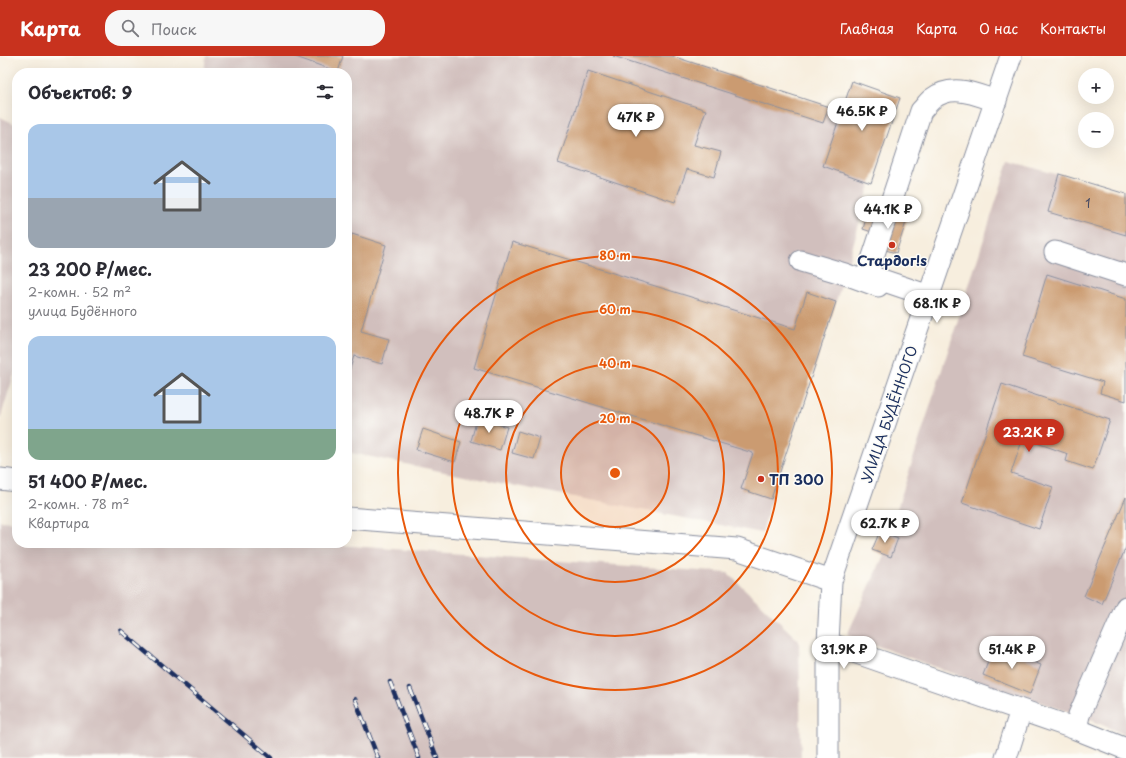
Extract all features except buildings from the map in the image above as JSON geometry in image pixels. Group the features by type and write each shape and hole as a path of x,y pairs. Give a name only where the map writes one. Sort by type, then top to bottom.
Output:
{"street":[{"name":"УЛИЦА БУДЁННОГО","path":"828,758 828,643 831,581 1011,56"},
{"path":"928,300 867,276 921,111 932,99 944,92 956,90 967,91 996,101"},
{"path":"1055,252 1126,275"},
{"path":"801,261 928,300"},
{"path":"0,479 12,480"},
{"path":"352,518 737,549 831,581"},
{"path":"1076,729 1080,715 1126,607"},
{"path":"828,643 1076,729 1126,749"},
{"path":"1006,758 1021,710"}],"shaded area":[{"path":"206,56 672,56 841,111 852,81 900,98 871,181 845,274 780,469 762,533 352,453 352,68 205,68"},
{"path":"0,117 12,123 12,381 0,419"},
{"path":"1009,161 1126,194 1126,735 1079,715 949,672 847,635 884,555 872,550 880,531 889,534"},
{"path":"0,521 12,522 12,548 352,548 352,546 728,573 799,641 801,758 0,758"}],"railway":[{"path":"121,631 271,758"},
{"path":"390,682 419,758"},
{"path":"410,688 437,758"},
{"path":"355,699 378,758"}],"place":[{"name":"Стардог!s","path":"892,245"},
{"name":"ТП 300","path":"761,479"}]}
